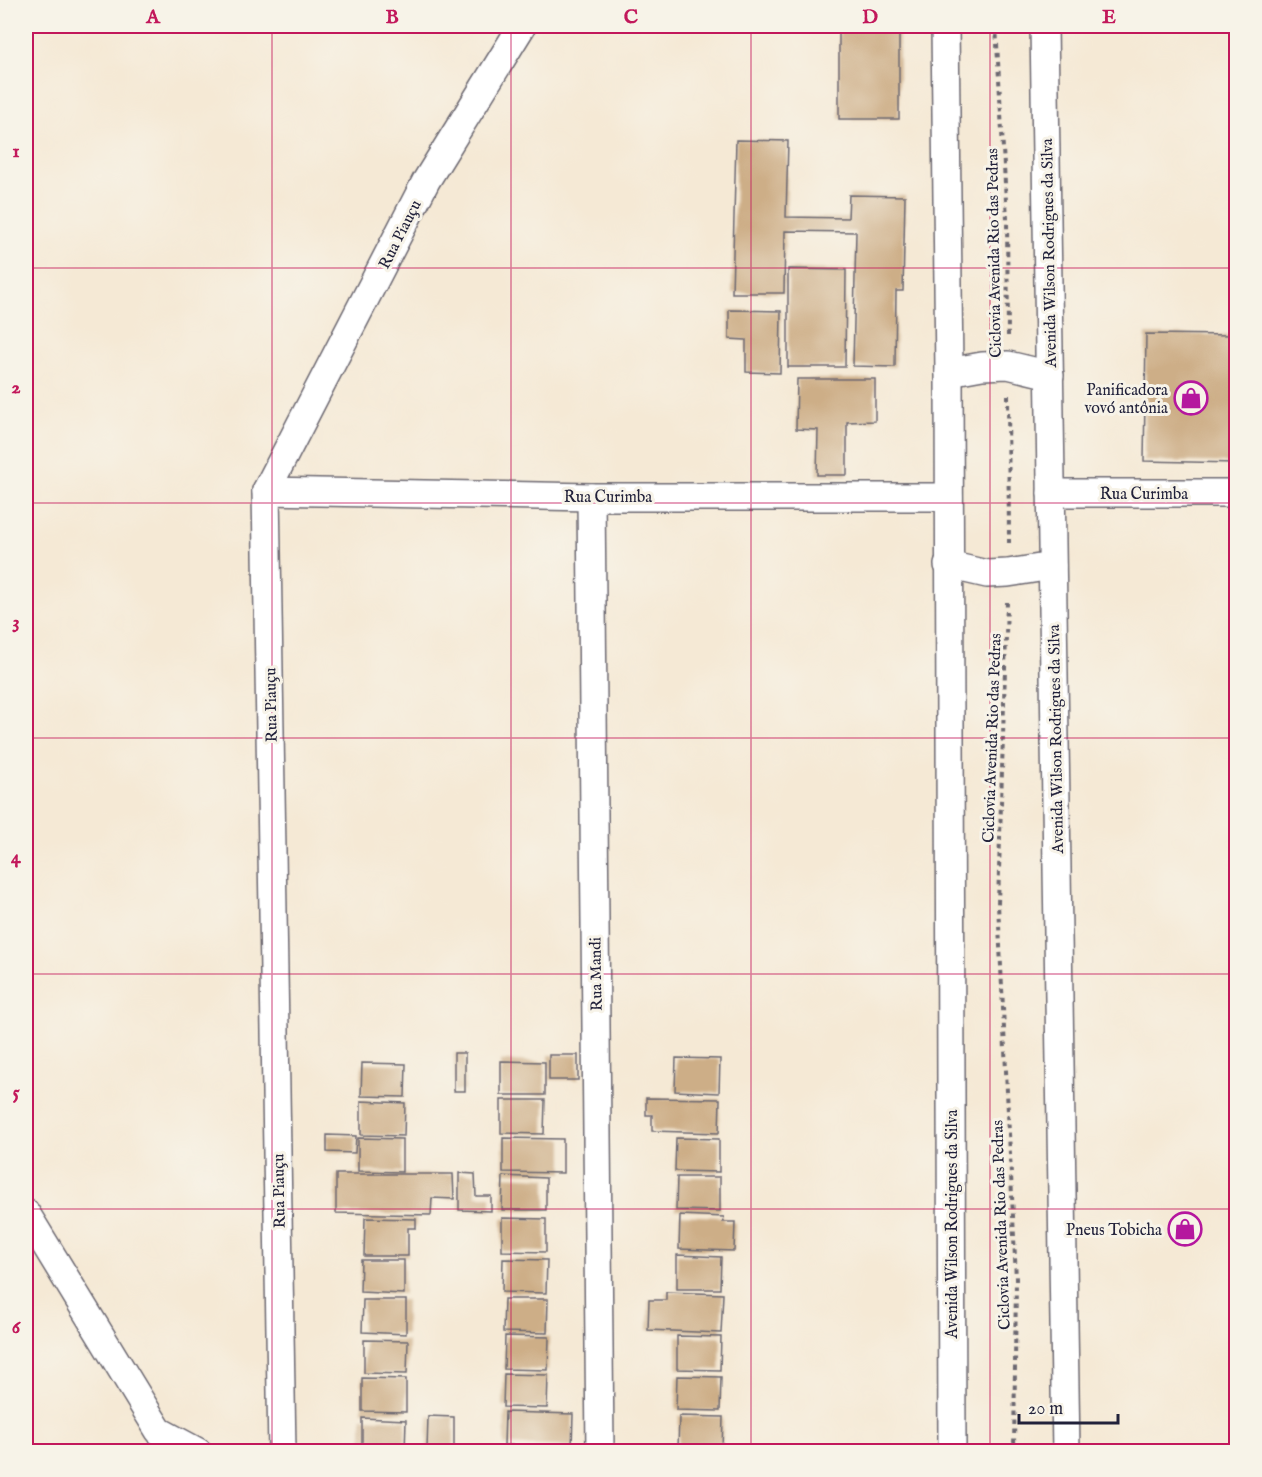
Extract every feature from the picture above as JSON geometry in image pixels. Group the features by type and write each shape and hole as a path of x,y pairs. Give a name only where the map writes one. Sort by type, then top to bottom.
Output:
{"street":[{"name":"Rua Piauçu","path":"282,1452 266,491 426,181 522,26"},
{"name":"Avenida Wilson Rodrigues da Silva","path":"945,26 949,372 952,1452"},
{"name":"Avenida Wilson Rodrigues da Silva","path":"1044,26 1066,1452"},
{"path":"949,372 1008,364 1050,375"},
{"name":"Rua Curimba","path":"266,491 591,497 949,497"},
{"name":"Rua Curimba","path":"1051,493 1236,493"},
{"name":"Rua Mandi","path":"591,497 600,1452"},
{"path":"948,565 987,574 1052,566"},
{"path":"26,1213 159,1431 198,1452"}],"path":[{"name":"Ciclovia Avenida Rio das Pedras","path":"996,26 1007,219 1008,364 1008,573 998,904 1016,1279 1014,1452"}],"building":[{"path":"839,26 899,26 899,119 839,119"},
{"path":"736,140 788,141 786,217 848,218 849,195 905,196 903,291 896,291 895,367 853,366 856,232 785,231 784,293 732,293"},
{"path":"788,269 846,270 845,367 788,367"},
{"path":"729,310 781,311 780,373 746,372 746,340 729,339"},
{"name":"Panificadora vovó antônia","path":"1146,334 1236,335 1236,463 1144,461"},
{"path":"797,379 875,379 875,421 847,422 847,475 817,475 818,430 796,429"},
{"path":"454,1053 465,1053 465,1091 454,1091"},
{"path":"549,1055 578,1055 578,1080 549,1080"},
{"path":"676,1058 720,1059 719,1093 675,1091"},
{"path":"501,1061 545,1062 545,1095 501,1095"},
{"path":"362,1063 406,1064 405,1097 361,1096"},
{"path":"646,1098 720,1099 719,1133 652,1131 652,1115 646,1115"},
{"path":"501,1100 545,1100 544,1134 501,1133"},
{"path":"361,1101 405,1103 404,1136 361,1135"},
{"path":"327,1135 356,1136 355,1153 327,1152"},
{"path":"358,1138 402,1139 402,1172 358,1171"},
{"path":"503,1138 563,1139 563,1173 503,1172"},
{"path":"676,1138 719,1139 719,1172 675,1171"},
{"path":"459,1173 475,1174 476,1196 491,1196 491,1211 459,1210"},
{"path":"336,1174 453,1174 454,1199 432,1198 431,1215 336,1213"},
{"path":"503,1176 546,1178 546,1210 502,1210"},
{"path":"677,1177 720,1177 720,1211 676,1210"},
{"path":"680,1215 724,1217 723,1222 735,1222 734,1251 679,1249"},
{"path":"365,1218 416,1219 416,1228 408,1228 408,1256 364,1256"},
{"path":"502,1218 546,1219 546,1252 502,1251"},
{"path":"677,1255 721,1257 720,1289 677,1289"},
{"path":"503,1259 547,1260 546,1293 502,1292"},
{"path":"361,1260 404,1260 404,1294 360,1292"},
{"path":"666,1292 723,1294 721,1333 648,1330 649,1300 666,1300"},
{"path":"504,1299 548,1299 547,1333 503,1332"},
{"path":"363,1300 406,1300 406,1334 362,1332"},
{"path":"505,1336 549,1337 548,1370 504,1369"},
{"path":"677,1336 721,1337 720,1370 677,1369"},
{"path":"364,1340 408,1341 407,1374 364,1373"},
{"path":"504,1374 548,1375 547,1408 503,1407"},
{"path":"677,1376 721,1377 720,1411 676,1410"},
{"path":"362,1378 406,1379 406,1412 362,1411"},
{"path":"505,1412 573,1414 572,1447 504,1445"},
{"path":"428,1416 454,1417 454,1450 427,1450"},
{"path":"679,1416 723,1417 722,1450 678,1449"},
{"path":"362,1418 406,1420 405,1452 362,1452"}],"place":[{"name":"Panificadora vovó antônia","path":"1191,398"},
{"name":"Pneus Tobicha","path":"1185,1229"}]}
